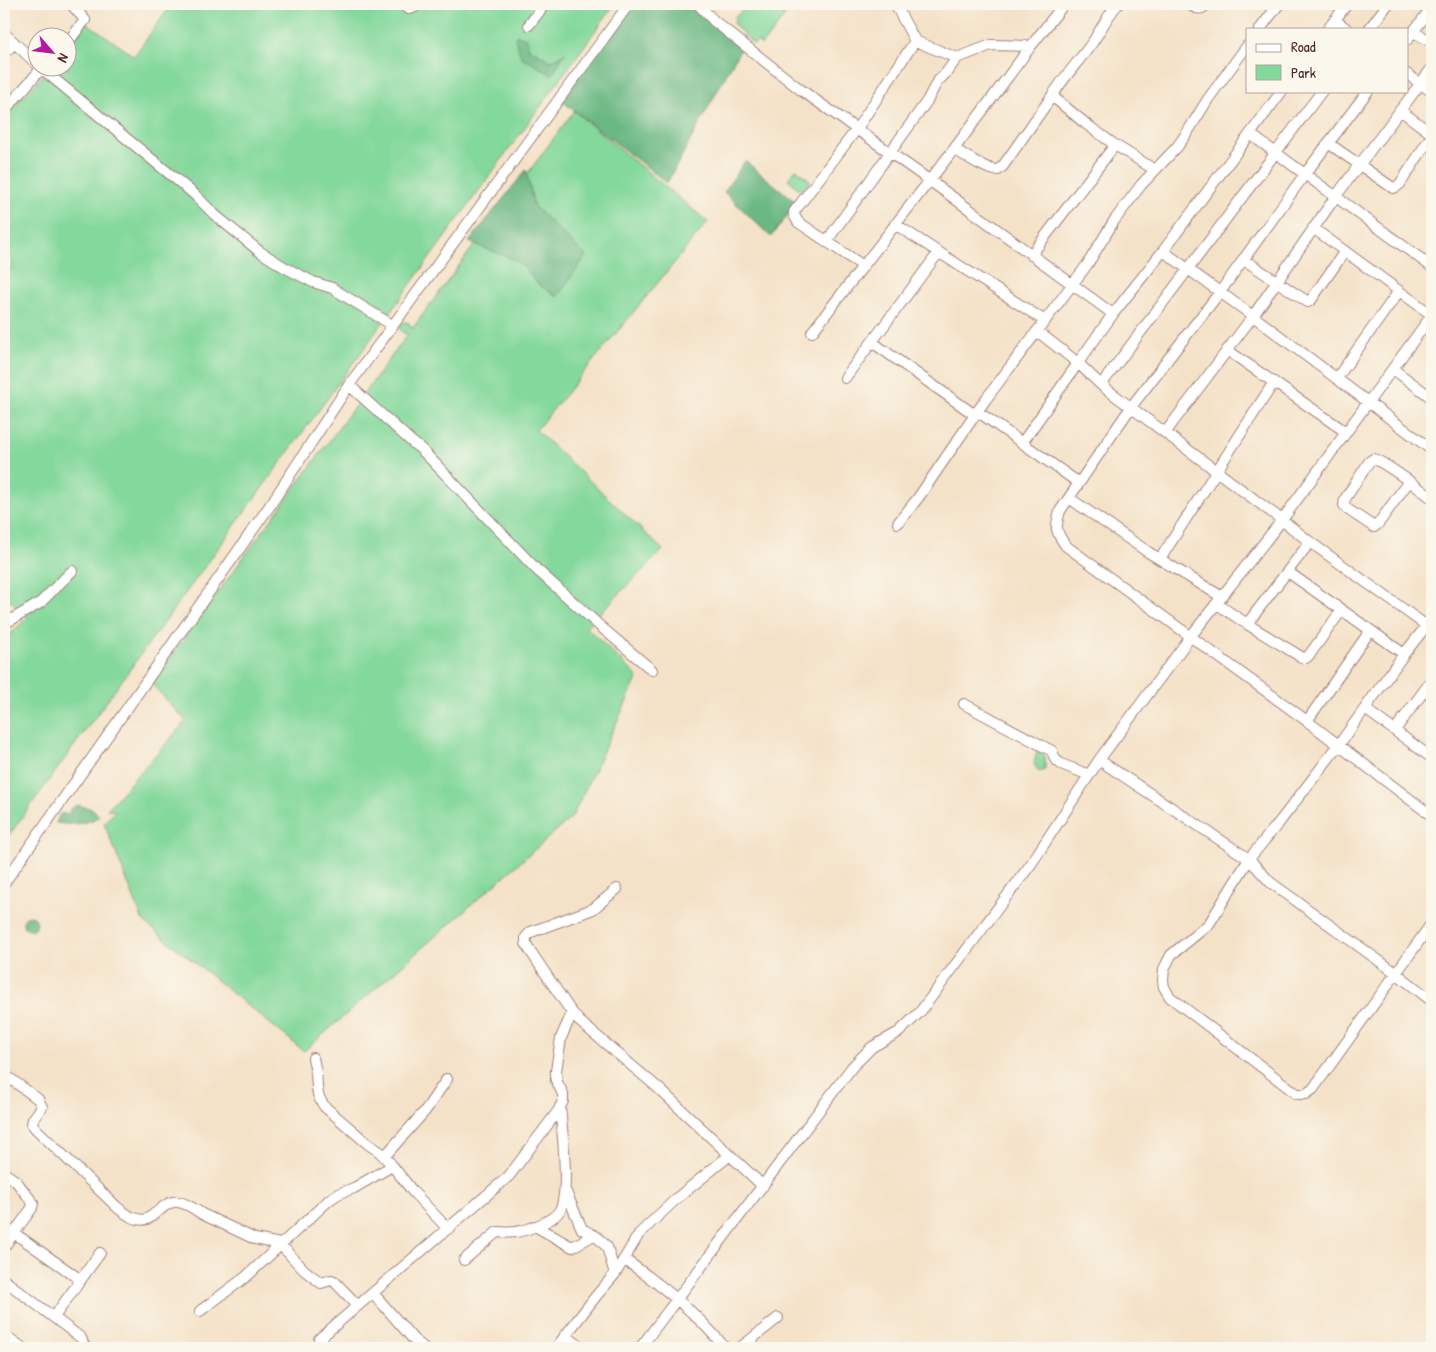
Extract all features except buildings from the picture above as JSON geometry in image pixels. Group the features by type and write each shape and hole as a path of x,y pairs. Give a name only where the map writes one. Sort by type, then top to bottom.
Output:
{"street":[{"path":"71,4 85,20 78,29"},
{"path":"402,4 409,9 418,4"},
{"path":"529,25 545,4"},
{"path":"4,884 271,504 392,325 629,4"},
{"path":"698,4 714,21 774,69 1113,314"},
{"path":"895,4 915,40 957,58"},
{"path":"812,332 1064,4"},
{"path":"954,149 994,170 998,170 1003,166 1052,96 1083,56 1110,12 1118,4"},
{"path":"1189,4 1200,9 1207,4"},
{"path":"1261,28 1279,4"},
{"path":"1329,28 1347,4"},
{"path":"1371,28 1388,4"},
{"path":"1432,7 1410,36 1432,42"},
{"path":"1335,20 1346,28"},
{"path":"4,33 28,55"},
{"path":"863,266 798,222 795,219 794,212 856,130 915,40"},
{"path":"4,53 15,43"},
{"path":"826,242 927,101 937,82 957,58 991,45 1031,46"},
{"path":"898,523 918,498 976,413 1087,266 1114,221 1140,185 1177,146 1208,99 1246,47"},
{"path":"1165,433 1253,316 1336,196 1432,68"},
{"path":"1408,75 1432,92"},
{"path":"4,112 33,78"},
{"path":"53,78 194,194 215,215 259,251 284,267 314,282 332,288 392,325"},
{"path":"1022,443 1113,314 1163,251 1281,92"},
{"path":"1101,385 1321,92"},
{"path":"1367,92 1305,174 1220,292 1131,408 1060,510 1056,523 1058,535 1066,546 1192,636 1432,816"},
{"path":"1052,96 1115,145 1155,170"},
{"path":"1328,143 1390,186 1396,188 1432,135 1400,110"},
{"path":"1250,134 1432,267"},
{"path":"1031,255 1115,145"},
{"path":"895,224 1045,321"},
{"path":"640,1348 852,1067 872,1048 899,1032 920,1012 1031,864 1099,760 1219,600 1282,520 1432,315 1314,228"},
{"path":"1163,251 1432,450"},
{"path":"1244,259 1304,301 1310,302 1345,251"},
{"path":"845,378 939,252"},
{"path":"1336,378 1399,291"},
{"path":"1037,331 1078,363 1101,385 1310,542 1430,625 1404,654 1338,746 1249,858 1209,924 1171,955 1164,968 1163,980 1164,987 1170,997 1297,1094 1306,1094 1313,1089 1432,923"},
{"path":"872,342 1022,443 1079,484"},
{"path":"1227,350 1346,432"},
{"path":"1393,369 1430,393"},
{"path":"1160,559 1274,382"},
{"path":"349,386 422,450 536,569 652,670"},
{"path":"1408,481 1374,527 1346,509 1344,505 1345,500 1369,462 1373,459 1378,460 1408,481 1432,498"},
{"path":"1069,498 1219,600 1247,624 1298,656 1306,658 1341,611"},
{"path":"1247,624 1310,542"},
{"path":"4,624 40,604 72,571"},
{"path":"1288,572 1404,654"},
{"path":"1307,721 1370,631"},
{"path":"1395,730 1432,680"},
{"path":"964,704 1052,751 1055,759 1061,764 1089,775"},
{"path":"1365,709 1432,757"},
{"path":"1099,760 1249,858 1270,882 1432,1001"},
{"path":"617,890 593,909 530,932 526,937 526,943 572,1013 586,1028 657,1087 763,1186"},
{"path":"319,1339 510,1176 563,1101 564,1094 556,1080 561,1038 572,1013"},
{"path":"312,1058 316,1075 317,1094 325,1107 384,1157 448,1229"},
{"path":"5,1078 38,1099 42,1107 32,1119 32,1124 36,1129 118,1208 131,1217 148,1218 166,1205 178,1201 255,1239 280,1244 313,1278 321,1283 334,1281 358,1306"},
{"path":"384,1157 425,1111 447,1079"},
{"path":"560,1107 566,1190 582,1228 594,1235 607,1247 615,1274"},
{"path":"556,1348 615,1274 639,1234 680,1195 730,1155"},
{"path":"200,1311 247,1276 329,1200 392,1166"},
{"path":"4,1173 16,1181 33,1203 32,1208 4,1247"},
{"path":"464,1260 497,1232 516,1232 550,1220 560,1210 566,1190"},
{"path":"535,1226 572,1247 594,1235"},
{"path":"14,1233 81,1280"},
{"path":"54,1317 100,1253"},
{"path":"624,1259 677,1299 725,1348"},
{"path":"4,1280 82,1338 85,1348"},
{"path":"373,1293 414,1340 424,1348"},
{"path":"740,1348 778,1318"},
{"path":"4,1335 23,1348"},
{"path":"565,1335 582,1348"}],"green space":[{"path":"172,4 615,4 4,842 4,640 28,617 4,595 4,274 13,266 4,245 4,117 41,78 78,78 78,34 87,23 134,56"},
{"path":"633,4 687,4 741,48 667,183 558,98"},
{"path":"745,4 785,4 790,8 761,45 758,41 754,45 733,23 736,20 734,18 746,7"},
{"path":"517,35 527,38 529,48 551,61 565,53 552,75 521,57 515,38"},
{"path":"574,111 708,222 536,430 663,550 586,627 638,677 572,817 304,1051 143,921 104,823 115,811 107,809 186,721 151,683 408,334 400,330 400,326 405,322 409,323 412,329"},
{"path":"745,161 797,203 771,237 724,192"},
{"path":"796,169 811,181 801,191 788,179"},
{"path":"526,170 534,206 586,256 557,297 537,283 515,260 469,242"},
{"path":"1037,751 1041,751 1045,757 1045,770 1039,772 1034,764"},
{"path":"77,805 93,809 99,816 79,824 56,823 60,814 69,814 70,809"},
{"path":"27,916 33,916 37,923 33,930 27,930 23,926 23,920"}]}
